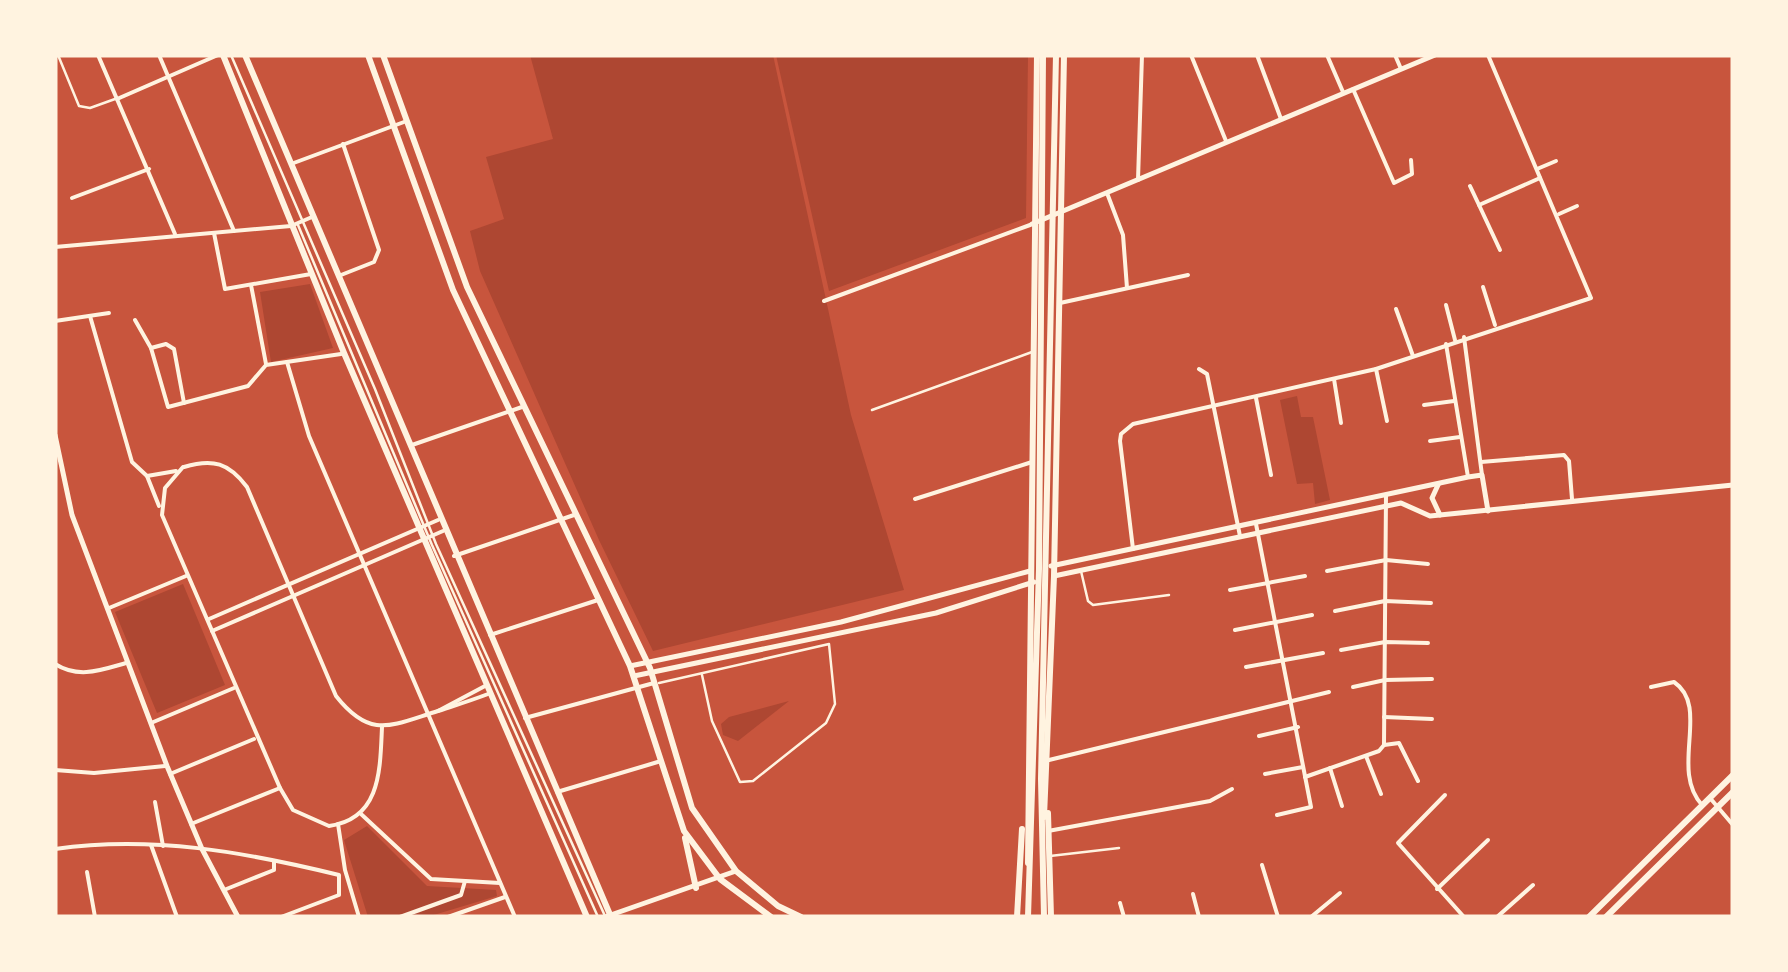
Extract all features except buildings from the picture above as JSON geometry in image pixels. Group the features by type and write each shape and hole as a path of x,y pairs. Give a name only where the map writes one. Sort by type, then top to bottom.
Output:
{"main road":[{"path":"221,55 297,224 311,274 344,353 429,524 443,531 608,917"},
{"path":"245,55 408,446 429,524 428,537 487,690 587,917"},
{"path":"368,55 453,290 634,676 684,832 696,888"},
{"path":"383,55 447,237 522,406 647,663 692,808 736,871 778,906 801,917"},
{"path":"1017,917 1024,818 1040,55"},
{"path":"1046,567 1060,55"},
{"path":"1046,567 1060,303 1058,214"},
{"path":"1036,222 1046,567 1044,817 1048,917"},
{"path":"436,242 447,237"},
{"path":"1046,579 1048,917"},
{"path":"1028,917 1046,579"},
{"path":"1589,917 1733,775"},
{"path":"1606,917 1733,792"},
{"path":"1044,817 1048,796"},
{"path":"1024,818 1028,863"},
{"path":"684,832 720,880 771,917"}],"street":[{"path":"98,55 176,236"},
{"path":"159,55 234,231"},
{"path":"117,99 221,55"},
{"path":"1138,180 1142,55"},
{"path":"1191,55 1226,141"},
{"path":"1257,55 1282,119"},
{"path":"1327,55 1343,93"},
{"path":"1395,55 1400,69"},
{"path":"824,301 1058,214 1435,55"},
{"path":"1134,549 1121,434 1133,424 1376,369 1496,326 1591,298 1488,55"},
{"path":"1353,88 1394,183 1412,174 1411,160"},
{"path":"292,164 407,121"},
{"path":"337,277 374,262 379,254 343,144"},
{"path":"1536,170 1556,161"},
{"path":"72,198 149,169"},
{"path":"1479,205 1540,178"},
{"path":"1470,186 1500,250"},
{"path":"1107,193 1123,234 1128,288"},
{"path":"1557,215 1577,206"},
{"path":"55,247 297,224 312,218"},
{"path":"214,233 222,284 229,289 311,274"},
{"path":"1060,303 1188,275"},
{"path":"250,285 266,365"},
{"path":"1483,287 1496,326"},
{"path":"1446,305 1455,340"},
{"path":"1396,309 1413,358"},
{"path":"55,321 109,312"},
{"path":"90,316 132,462 147,476 256,738 293,810 311,822 338,824 361,814 373,798 379,774 382,728"},
{"path":"135,320 151,348 168,407 248,386 266,365 344,353"},
{"path":"1464,337 1488,511"},
{"path":"151,348 166,344 174,348 184,402"},
{"path":"1446,344 1468,477"},
{"path":"288,362 301,416 435,712 515,917"},
{"path":"1376,369 1388,421"},
{"path":"1199,370 1207,374 1240,536"},
{"path":"1334,379 1340,423"},
{"path":"1256,398 1271,475"},
{"path":"1424,405 1455,401"},
{"path":"408,446 522,406"},
{"path":"55,434 70,511 166,766 202,849 238,917"},
{"path":"1430,441 1462,437"},
{"path":"1481,462 1564,455 1570,461 1572,502"},
{"path":"147,476 169,475 205,461 236,472 249,492 336,696 364,722 382,728 487,690"},
{"path":"915,499 1032,462"},
{"path":"162,515 165,488 183,467"},
{"path":"634,676 842,626 1029,571 1482,476"},
{"path":"1440,482 1432,498 1440,516"},
{"path":"630,666 842,626 936,613 1081,569 1401,503 1430,516 1440,516 1733,485"},
{"path":"1384,745 1386,495"},
{"path":"454,556 574,515"},
{"path":"207,620 429,524"},
{"path":"1256,524 1293,700 1310,809 1277,815"},
{"path":"212,630 443,531"},
{"path":"1327,571 1386,560 1428,564"},
{"path":"109,608 186,576"},
{"path":"1230,590 1305,576"},
{"path":"490,635 598,600"},
{"path":"1336,610 1386,601 1431,604"},
{"path":"1235,630 1312,615"},
{"path":"1342,650 1385,642 1428,643"},
{"path":"1246,667 1323,653"},
{"path":"55,664 68,672 84,673 128,662"},
{"path":"1353,687 1385,680 1432,680"},
{"path":"1652,688 1674,682 1687,698 1691,717 1686,762 1692,791 1702,805"},
{"path":"525,718 654,684"},
{"path":"151,723 235,688"},
{"path":"1049,760 1329,692"},
{"path":"1384,717 1432,720"},
{"path":"1259,736 1298,727"},
{"path":"170,774 256,738"},
{"path":"1305,777 1366,756 1384,745 1401,744 1418,781"},
{"path":"1366,756 1381,794"},
{"path":"557,792 661,761"},
{"path":"55,770 94,774 166,766"},
{"path":"1265,774 1303,767"},
{"path":"1330,768 1342,806"},
{"path":"191,824 280,788"},
{"path":"1048,831 1210,801 1232,789"},
{"path":"1445,795 1398,843 1464,917"},
{"path":"1710,797 1733,825"},
{"path":"154,802 163,846"},
{"path":"361,814 431,879 500,883"},
{"path":"338,824 344,881 358,917"},
{"path":"1436,889 1488,840"},
{"path":"55,849 122,841 202,849 338,875 344,881"},
{"path":"152,845 177,917"},
{"path":"224,890 274,870 274,861"},
{"path":"1262,865 1278,917"},
{"path":"608,917 720,880 736,871"},
{"path":"87,872 94,917"},
{"path":"281,917 339,895 344,881"},
{"path":"400,917 461,894 465,881"},
{"path":"1498,917 1533,885"},
{"path":"1311,917 1340,893"},
{"path":"1193,894 1199,917"},
{"path":"448,917 506,897"},
{"path":"1120,903 1124,917"}],"lane":[{"path":"58,55 79,106 90,108 117,99"},
{"path":"232,55 297,224 429,524 428,537 598,917"},
{"path":"872,410 1033,351"},
{"path":"428,537 608,917"},
{"path":"1081,569 1088,601 1093,606 1170,595"},
{"path":"654,684 829,644 834,704 826,724 753,781 740,782 728,764 712,721 702,674"},
{"path":"1048,856 1119,848"}],"shaded area":[{"path":"530,55 773,55 851,415 904,590 653,651 599,540 480,271 470,231 504,219 486,157 553,139"},
{"path":"776,55 1028,55 1026,218 829,291"},
{"path":"310,284 333,348 271,362 260,292"},
{"path":"1297,396 1301,417 1313,417 1330,500 1315,504 1313,483 1297,484 1280,400"},
{"path":"183,584 225,685 157,713 115,612"},
{"path":"789,701 738,741 723,735 721,724 729,717"},
{"path":"367,826 427,886 496,890 497,896 427,917 368,917 344,840"}]}
